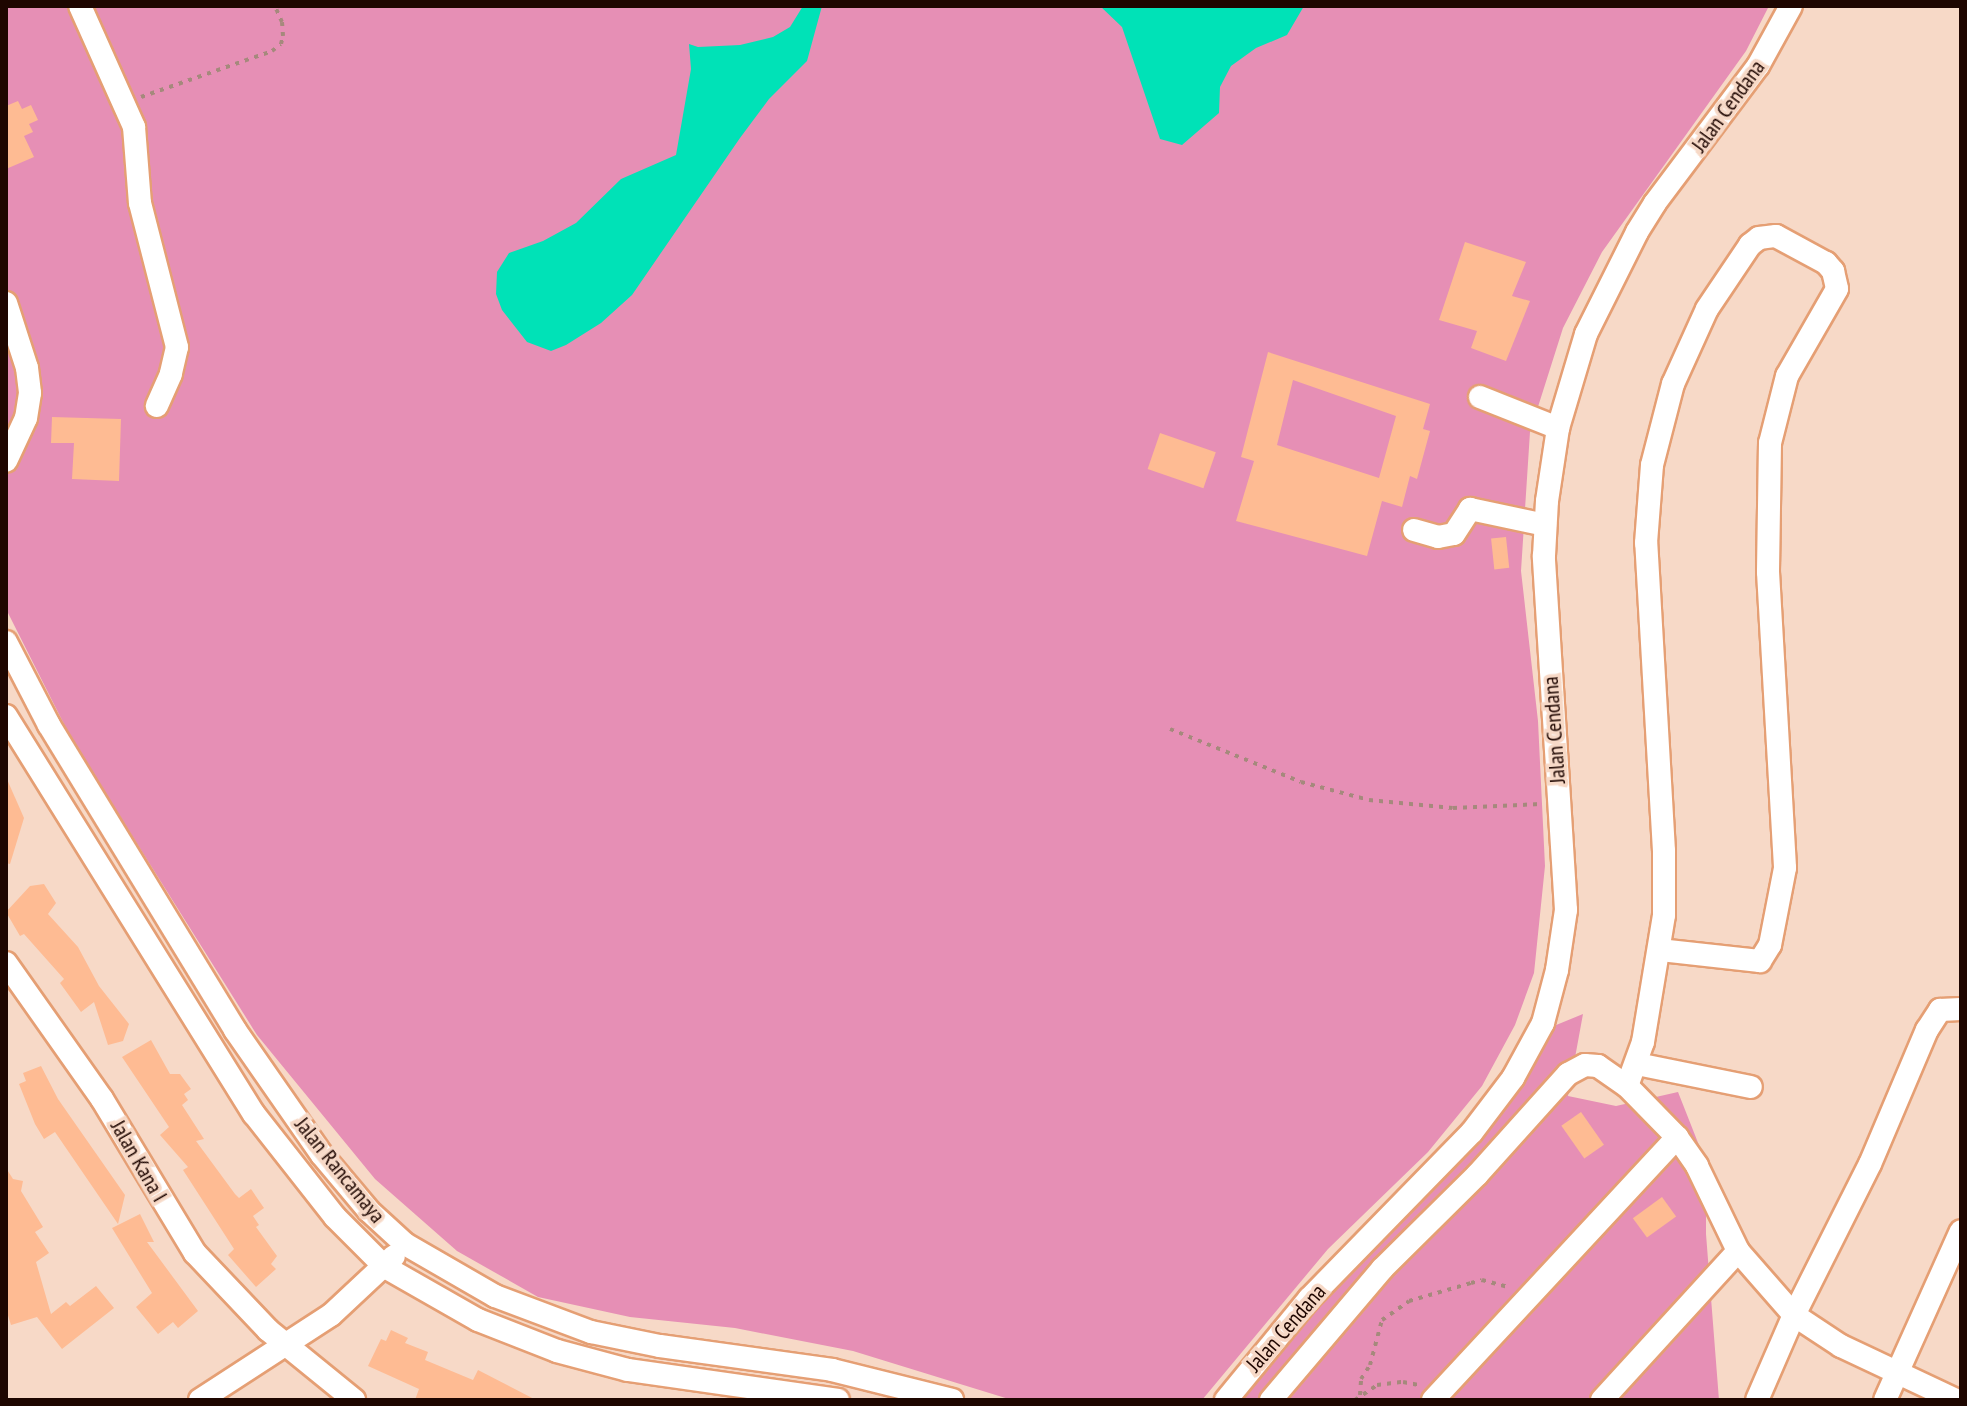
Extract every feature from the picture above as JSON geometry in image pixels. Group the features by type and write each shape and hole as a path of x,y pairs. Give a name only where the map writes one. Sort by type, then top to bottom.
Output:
{"street":[{"path":"80,6 134,127 140,203 177,347 171,374 157,406"},
{"name":"Jalan Cendana","path":"1226,1400 1309,1299 1472,1132 1501,1096 1543,1023 1562,941 1566,885 1546,620 1545,525 1558,428 1586,334 1637,232 1655,203 1758,66 1791,6"},
{"path":"1627,1086 1637,1064 1661,950 1664,851 1646,543 1652,465 1673,384 1707,309 1750,245 1759,238 1776,236 1826,263 1833,271 1837,289 1787,376 1770,443 1768,572 1785,868 1769,951 1760,961 1661,950"},
{"path":"6,461 30,405 27,368 7,306"},
{"path":"1480,397 1558,428"},
{"path":"1414,530 1438,537 1454,534 1470,509 1545,525"},
{"name":"Jalan Rancamaya","path":"6,642 86,787 235,1030 322,1155 369,1211 405,1244 495,1296 591,1332 660,1346 832,1370 952,1400"},
{"name":"Jalan Rancamaya","path":"6,716 254,1114 335,1217 385,1267 478,1320 557,1351 628,1370 838,1400"},
{"name":"Jalan Kana I","path":"6,963 102,1099 187,1242 221,1283 286,1346 354,1400"},
{"path":"1757,1400 1794,1315 1870,1164 1927,1030 1940,1010 1961,1009"},
{"path":"1637,1064 1751,1087"},
{"path":"1271,1400 1382,1269 1535,1113 1572,1070 1585,1065 1598,1066 1627,1086 1677,1137 1697,1166 1738,1251 1794,1315 1841,1346 1898,1376 1956,1400"},
{"path":"254,1114 280,1094"},
{"path":"1437,1396 1677,1137"},
{"path":"1885,1400 1961,1231"},
{"path":"200,1400 286,1346 350,1300 405,1244"},
{"path":"1602,1400 1738,1251"}],"path":[{"path":"124,103 272,51 281,44 283,36 282,22 275,6"},
{"path":"1170,729 1301,782 1369,800 1453,808 1559,803"},
{"path":"1360,1395 1361,1379 1370,1365 1382,1320 1409,1301 1482,1280 1497,1282 1529,1296"},
{"path":"1355,1400 1377,1385 1403,1382 1437,1396"}],"shaded area":[{"path":"6,6 1769,6 1746,51 1602,252 1563,328 1530,432 1521,571 1538,721 1545,866 1534,973 1515,1025 1482,1086 1428,1152 1328,1249 1202,1400 1012,1400 853,1351 735,1328 630,1317 538,1297 457,1251 375,1179 257,1035 72,740 6,609"},
{"path":"803,6 822,6 807,61 769,99 632,295 601,323 566,345 551,351 527,342 502,310 496,294 497,272 509,253 543,241 576,223 621,179 676,155 691,69 689,44 698,47 740,45 773,37 790,27"},
{"path":"1100,6 1304,6 1287,35 1256,48 1231,66 1220,87 1219,113 1182,145 1160,139 1122,27"},
{"path":"1583,1014 1568,1096 1616,1106 1678,1092 1706,1163 1706,1234 1719,1400 1238,1400 1544,1030"}],"building":[{"path":"18,101 22,109 31,105 38,120 29,124 33,132 24,136 34,157 6,169 6,106"},
{"path":"1465,242 1526,262 1512,296 1530,301 1506,361 1471,348 1477,331 1439,320"},
{"path":"1268,352 1430,404 1423,429 1430,431 1417,479 1410,476 1402,507 1382,501 1367,556 1236,521 1254,461 1241,457","holes":["1293,380 1396,416 1379,478 1277,445"]},
{"path":"52,417 121,419 119,481 72,479 74,443 51,443"},
{"path":"1160,433 1216,452 1203,488 1148,469"},
{"path":"1506,537 1509,568 1494,569 1491,539"},
{"path":"6,777 24,818 10,864 6,863"},
{"path":"44,884 56,903 48,914 78,947 99,986 129,1024 123,1041 108,1045 94,1002 81,1012 60,983 64,979 24,934 20,936 6,912 30,886"},
{"path":"151,1040 170,1074 180,1074 191,1089 184,1094 188,1100 182,1105 204,1139 196,1141 239,1198 251,1189 264,1208 253,1216 259,1225 256,1227 277,1256 271,1264 276,1269 256,1287 228,1255 234,1249 183,1170 188,1167 160,1135 169,1127 122,1057"},
{"path":"41,1066 58,1099 125,1195 118,1224 55,1132 44,1139 35,1124 19,1084 26,1081 23,1073"},
{"path":"1581,1112 1604,1145 1584,1159 1561,1126"},
{"path":"6,1168 13,1179 23,1181 21,1191 43,1227 35,1232 49,1253 36,1262 51,1314 66,1302 70,1306 96,1286 114,1308 62,1349 37,1317 11,1325 6,1309"},
{"path":"1662,1197 1676,1216 1647,1238 1633,1218"},
{"path":"140,1214 154,1242 147,1242 198,1311 178,1328 173,1322 158,1334 136,1307 152,1293 112,1228"},
{"path":"391,1330 408,1338 405,1343 428,1352 425,1360 473,1380 478,1370 536,1400 415,1400 419,1389 368,1366 381,1339 386,1341"}]}
